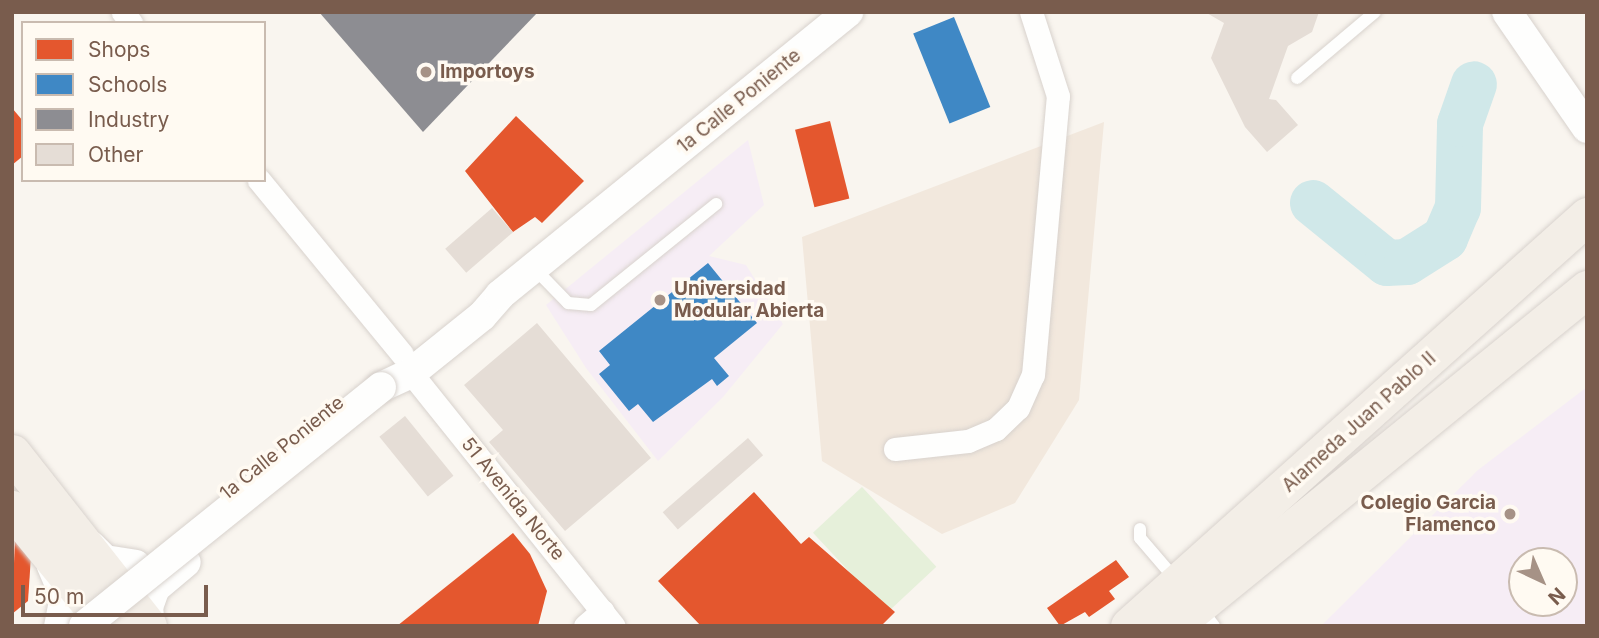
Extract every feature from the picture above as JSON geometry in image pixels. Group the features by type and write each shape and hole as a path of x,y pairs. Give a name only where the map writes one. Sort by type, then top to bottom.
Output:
{"main road":[{"name":"Alameda Juan Pablo II","path":"1191,610 1587,216"},
{"name":"Alameda Juan Pablo II","path":"1129,626 1191,610 1587,289"},
{"path":"12,453 108,626"},
{"path":"12,509 57,536 149,626"}],"street":[{"name":"1a Calle Poniente","path":"82,626 381,387 406,364 482,316 500,295 848,12"},
{"path":"895,449 968,441 996,429 1018,408 1033,375 1058,96 1031,12"},
{"path":"1507,12 1587,128"},
{"name":"51 Avenida Norte","path":"261,182 406,364 601,621"},
{"name":"1a Calle Poniente","path":"146,576 391,398 406,364"},
{"path":"57,536 105,560 146,576 149,626"},
{"path":"57,536 65,596 59,626"},
{"path":"59,626 68,621 82,626"}],"lane":[{"path":"1297,78 1374,12"},
{"path":"534,268 568,303 591,305 716,204"},
{"path":"1140,529 1140,538 1191,610"}],"shaded area":[{"path":"1104,122 1079,400 1015,503 942,534 822,461 802,237"},
{"name":"Universidad Modular Abierta","path":"748,140 764,205 709,256 746,265 783,324 723,397 658,461 586,368 546,305"},
{"name":"Colegio Garcia Flamenco","path":"1587,387 1587,626 1321,626 1478,470"}],"green space":[{"path":"862,487 936,567 887,612 813,533"}],"building: Shops":[{"path":"12,108 21,119 21,158 12,165"},
{"path":"516,116 584,181 542,223 535,217 513,232 465,171"},
{"path":"830,121 849,199 814,207 795,130"},
{"path":"754,492 801,544 809,537 895,612 881,626 701,626 658,581"},
{"path":"513,533 530,554 547,591 538,626 397,626"},
{"path":"15,538 31,556 28,601 12,614"},
{"path":"1116,560 1129,577 1109,591 1115,599 1089,617 1085,612 1060,626 1047,608"}],"building: Schools":[{"path":"954,17 990,107 950,123 913,33"},
{"path":"708,263 757,323 714,358 729,376 717,386 712,379 653,422 638,404 629,411 599,374 610,365 599,351"}],"building: Industry":[{"name":"Importoys","path":"319,12 538,12 423,132"}],"building: Other":[{"path":"1205,12 1319,12 1312,32 1288,46 1269,99 1276,100 1298,125 1267,152 1245,127 1211,58 1224,23"},
{"path":"492,208 513,232 466,273 445,249"},
{"path":"537,323 651,458 565,531 489,442 503,430 464,385"},
{"path":"405,416 453,476 428,497 379,437"},
{"path":"748,438 763,455 678,529 663,512"}],"waterway":[{"path":"1313,203 1387,263 1407,262 1445,238 1458,208 1460,124 1474,84"}],"place":[{"name":"Importoys","path":"426,72"},
{"name":"Universidad Modular Abierta","path":"660,300"},
{"name":"Colegio Garcia Flamenco","path":"1510,514"}]}
